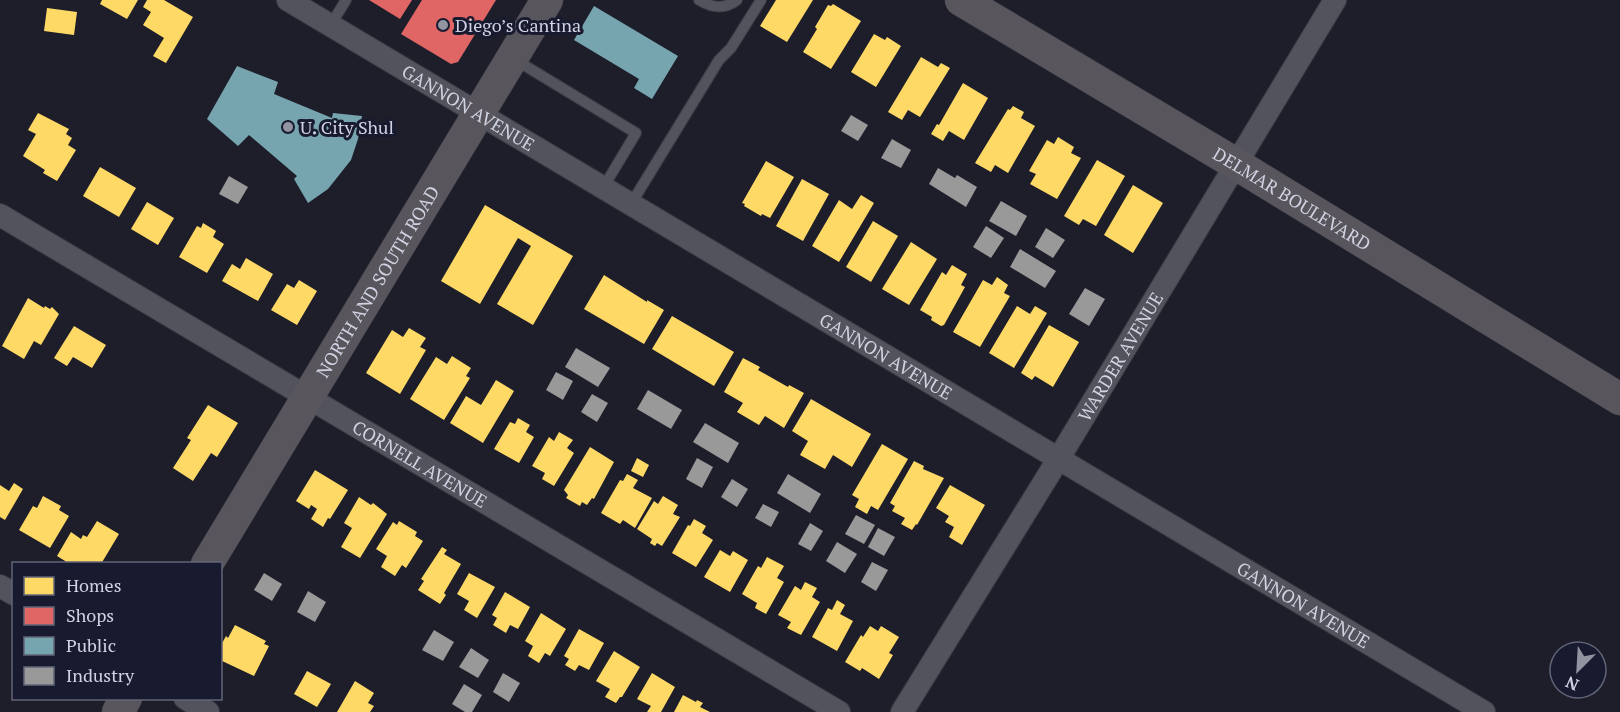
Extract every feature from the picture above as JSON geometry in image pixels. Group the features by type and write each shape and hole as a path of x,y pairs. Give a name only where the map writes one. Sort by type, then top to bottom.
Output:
{"main road":[{"name":"NORTH AND SOUTH ROAD","path":"208,562 547,0"},
{"name":"DELMAR BOULEVARD","path":"961,0 1236,164 1620,399"}],"street":[{"name":"GANNON AVENUE","path":"288,0 1484,712"},
{"name":"WARDER AVENUE","path":"902,712 1059,458 1236,164 1329,2"},
{"name":"CORNELL AVENUE","path":"0,215 839,712"},
{"path":"187,700 208,712"}],"lane":[{"path":"330,26 346,0"},
{"path":"699,0 718,8 729,6 737,0"},
{"path":"631,204 719,60 731,48 760,0"},
{"path":"512,57 636,133 603,188"}],"building: Homes":[{"path":"102,0 138,0 127,19 100,4"},
{"path":"147,0 164,0 193,17 166,63 153,56 164,38 143,25 151,12 143,7"},
{"path":"776,0 813,0 787,42 760,26"},
{"path":"833,4 861,21 831,69 803,52 828,5"},
{"path":"47,8 77,12 74,35 44,31"},
{"path":"874,34 885,40 887,37 901,46 876,87 851,72"},
{"path":"921,57 938,67 941,63 950,68 920,117 908,110 902,120 888,112"},
{"path":"963,83 988,98 964,140 949,131 943,141 931,134 937,124 939,125"},
{"path":"1013,106 1024,112 1021,118 1035,126 1008,173 995,165 991,172 975,163 1008,109 1010,110"},
{"path":"38,113 69,129 66,134 72,138 68,145 76,150 57,181 43,173 45,170 23,156 36,134 28,130"},
{"path":"1058,137 1074,147 1071,153 1081,158 1057,199 1030,184 1036,174 1029,171 1047,140 1054,144"},
{"path":"1097,160 1125,176 1096,226 1083,219 1079,225 1064,216"},
{"path":"766,161 794,177 770,218 762,214 761,216 742,203"},
{"path":"100,167 136,188 119,217 83,196"},
{"path":"802,179 829,194 803,241 776,226"},
{"path":"1133,185 1163,203 1133,253 1104,235"},
{"path":"861,195 874,203 839,262 812,246 839,200 852,209"},
{"path":"147,202 174,218 158,245 131,229"},
{"path":"485,205 573,256 533,325 497,304 531,246 518,238 480,304 441,281"},
{"path":"873,221 898,236 871,282 846,267"},
{"path":"203,223 216,231 213,237 224,244 207,273 179,257 197,226 201,228"},
{"path":"911,242 937,259 909,305 882,289"},
{"path":"246,258 273,274 258,301 222,281 232,264 240,269"},
{"path":"952,265 967,274 961,285 965,287 944,325 941,326 920,310 942,272 946,275"},
{"path":"604,275 664,310 644,344 584,309"},
{"path":"997,277 1008,285 1004,293 1010,296 980,347 953,332 983,280 992,285"},
{"path":"299,280 317,291 297,325 271,310 287,284 294,288"},
{"path":"28,298 44,308 45,306 50,309 52,307 59,314 41,345 34,341 24,359 2,346"},
{"path":"1017,306 1030,314 1035,306 1047,313 1014,368 989,353"},
{"path":"672,316 734,352 714,386 652,349"},
{"path":"1049,325 1079,342 1053,387 1035,376 1032,380 1021,373"},
{"path":"74,326 106,345 92,368 73,357 67,366 54,358"},
{"path":"409,328 426,338 420,347 426,350 400,394 366,373 392,330 403,337"},
{"path":"452,356 471,368 466,376 470,378 444,420 410,399 436,357 447,364"},
{"path":"743,358 760,367 758,370 804,393 784,428 765,416 759,425 737,412 743,403 724,392"},
{"path":"496,380 514,391 483,443 450,423 466,396 481,405"},
{"path":"811,399 871,434 852,467 833,455 825,469 800,455 808,441 792,431"},
{"path":"208,405 238,423 217,457 211,453 193,481 173,468 191,440 187,438"},
{"path":"518,418 530,425 526,432 534,437 519,463 494,449 510,422 515,424"},
{"path":"559,432 573,440 567,448 574,453 554,486 542,479 545,473 532,466 549,437 554,441"},
{"path":"882,444 908,459 878,510 871,506 867,514 855,507 859,499 852,495"},
{"path":"590,447 614,462 594,499 592,498 587,505 582,502 580,506 566,498 568,495 564,490"},
{"path":"637,458 649,465 643,477 631,471"},
{"path":"914,461 924,466 923,469 944,478 912,530 901,524 905,518 892,511 895,506 890,503"},
{"path":"315,470 348,490 323,527 311,519 317,509 311,505 309,509 296,501"},
{"path":"627,474 638,480 633,488 652,498 635,528 623,520 620,524 601,513 620,480 623,481"},
{"path":"14,483 23,489 5,520 0,517 0,485 9,491"},
{"path":"950,485 985,505 962,545 949,537 954,527 945,522 949,516 936,508"},
{"path":"43,496 61,506 59,510 69,516 50,548 19,530 33,506 37,508"},
{"path":"663,496 678,505 673,514 680,517 662,546 657,543 655,546 650,543 652,539 637,529 654,501 658,504"},
{"path":"359,497 371,505 373,503 387,514 360,558 341,547 352,528 344,523"},
{"path":"694,519 706,526 702,533 713,540 696,567 672,553"},
{"path":"97,521 119,534 102,562 67,562 57,556 71,532 81,539 83,535 87,537"},
{"path":"399,521 417,532 415,536 423,541 406,568 402,565 395,576 381,567 387,556 376,549 393,522 397,525"},
{"path":"442,547 447,550 444,554 461,564 440,604 418,590 424,581 421,579"},
{"path":"720,550 730,556 733,551 748,560 730,592 704,577"},
{"path":"767,557 784,566 777,578 784,582 766,614 755,608 757,603 742,594 758,566 761,568"},
{"path":"469,573 495,587 477,618 464,610 469,601 457,594"},
{"path":"805,582 817,588 812,597 820,602 801,635 787,628 791,622 778,615 795,586 801,590"},
{"path":"505,592 530,607 518,629 510,625 506,633 493,625 497,618 492,615"},
{"path":"837,600 845,605 840,614 853,621 837,651 812,637 828,608 832,610"},
{"path":"541,613 566,629 550,656 545,653 539,663 528,656 533,646 525,641"},
{"path":"235,625 266,641 264,644 269,646 254,676 222,661 222,643 226,636 228,638"},
{"path":"870,626 878,631 881,626 899,637 889,653 893,655 879,679 862,668 860,671 845,662 861,635 863,637"},
{"path":"579,629 604,643 589,670 579,665 575,671 565,665 569,659 564,656"},
{"path":"614,651 640,667 616,703 605,697 610,689 596,681"},
{"path":"307,671 331,684 317,707 294,694"},
{"path":"652,673 675,687 661,712 647,712 651,706 637,699"},
{"path":"355,681 374,693 368,703 374,706 370,712 337,712"},
{"path":"683,695 703,703 700,707 710,712 674,712"}],"building: Shops":[{"path":"369,0 412,0 400,19"},
{"name":"Diego’s Cantina","path":"422,0 496,0 458,62 451,64 401,34"}],"building: Public":[{"path":"594,6 678,56 652,99 634,88 639,79 574,40"},
{"name":"U. City Shul","path":"237,66 278,82 274,94 332,118 333,113 362,116 351,160 328,189 308,203 294,179 297,176 249,135 238,146 207,119"}],"building: Industry":[{"path":"851,115 868,125 858,141 841,131"},
{"path":"892,139 911,150 901,168 881,158"},
{"path":"938,168 955,178 957,175 977,187 966,207 929,184"},
{"path":"229,176 248,187 238,204 219,194"},
{"path":"1001,201 1027,216 1016,236 989,221"},
{"path":"986,226 1004,238 991,258 973,247"},
{"path":"1046,228 1065,240 1053,258 1035,247"},
{"path":"1020,249 1056,271 1045,288 1010,267"},
{"path":"1085,288 1105,299 1089,326 1069,314"},
{"path":"576,348 610,368 598,387 565,367"},
{"path":"556,372 573,381 563,400 546,390"},
{"path":"648,390 682,410 671,429 637,409"},
{"path":"592,394 608,403 597,422 581,412"},
{"path":"705,423 739,443 728,463 693,442"},
{"path":"697,458 713,467 702,488 686,479"},
{"path":"788,474 821,494 810,513 777,493"},
{"path":"732,479 748,489 737,507 721,497"},
{"path":"763,504 779,512 771,527 755,518"},
{"path":"856,515 875,525 864,544 845,534"},
{"path":"810,523 823,531 811,551 798,544"},
{"path":"878,528 895,537 884,556 868,547"},
{"path":"837,542 857,554 845,573 826,561"},
{"path":"872,562 888,570 876,591 861,582"},
{"path":"264,573 282,584 272,601 254,590"},
{"path":"308,591 326,602 315,622 297,612"},
{"path":"434,630 454,642 443,661 422,650"},
{"path":"471,648 489,660 478,678 459,667"},
{"path":"503,673 520,683 509,702 493,692"},
{"path":"464,684 482,695 472,712 465,712 452,704"}],"place":[{"name":"Diego’s Cantina","path":"443,25"},
{"name":"U. City Shul","path":"288,127"}]}
